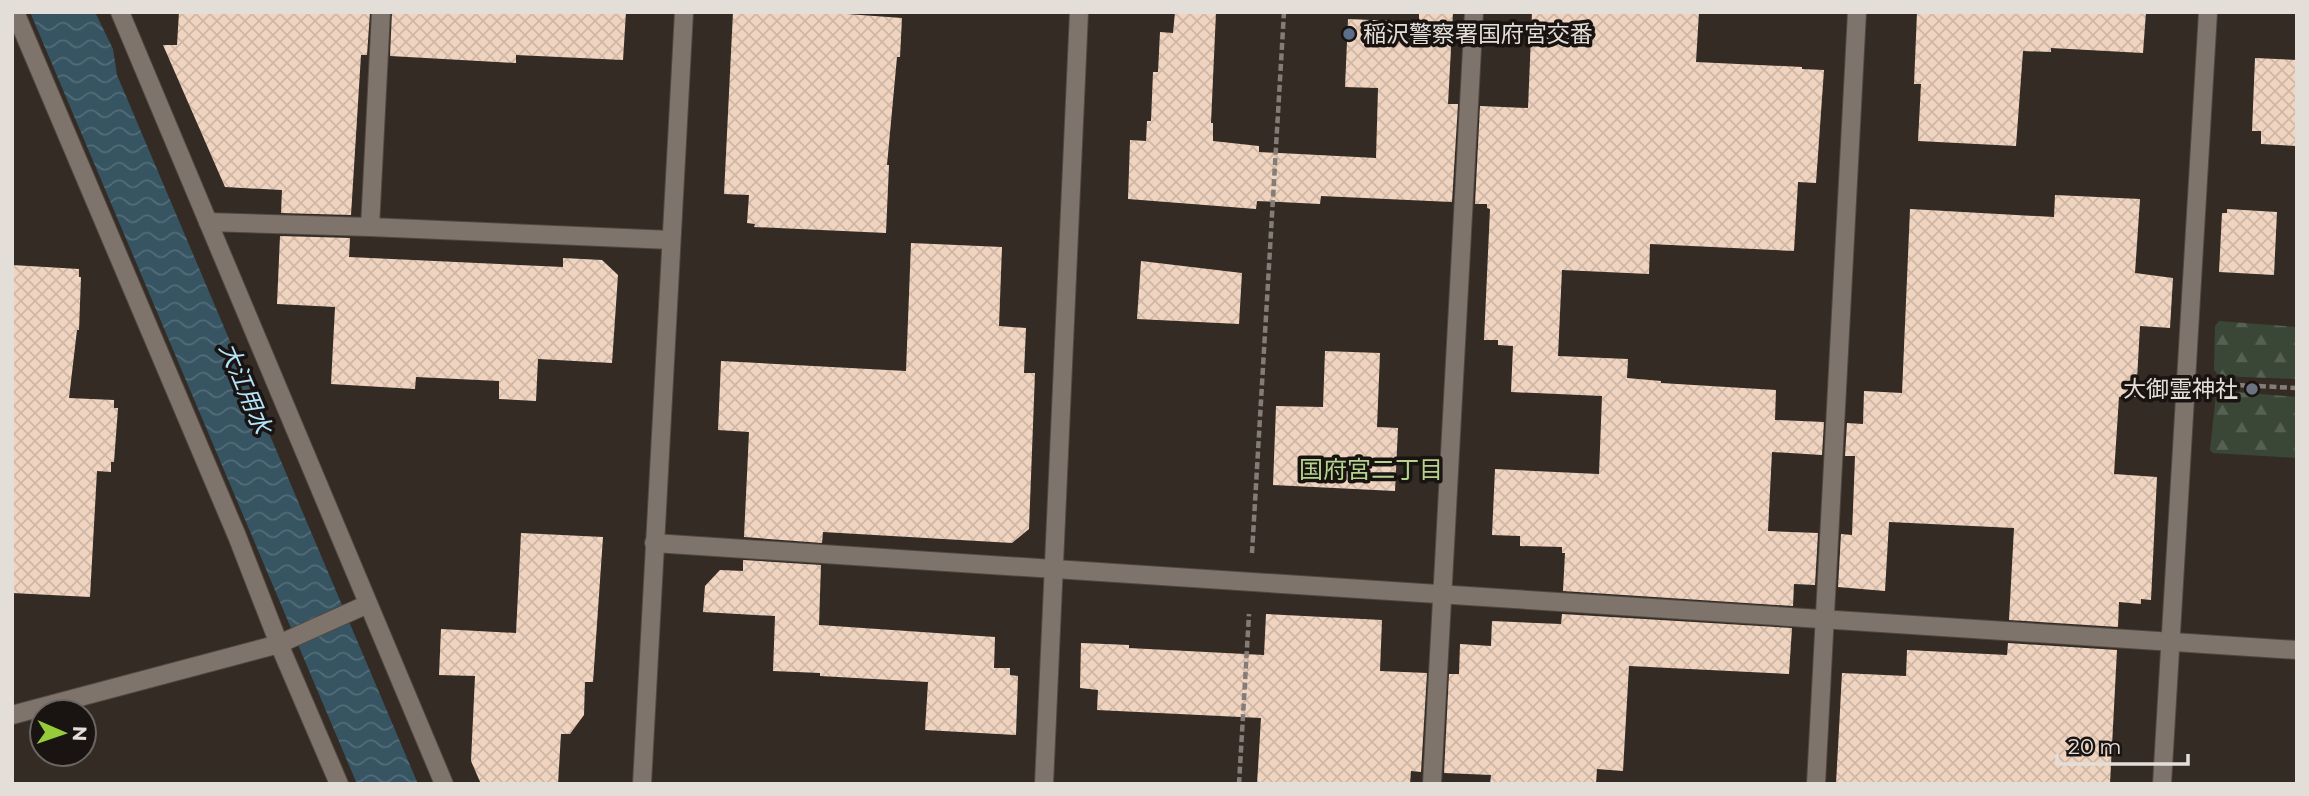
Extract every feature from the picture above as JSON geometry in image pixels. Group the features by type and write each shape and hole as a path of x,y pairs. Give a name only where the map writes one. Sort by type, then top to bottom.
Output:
{"street":[{"path":"15,12 283,642 340,784"},
{"path":"120,12 444,784"},
{"path":"370,227 381,12"},
{"path":"642,784 684,12"},
{"path":"1044,784 1079,12"},
{"path":"1432,784 1474,12"},
{"path":"1816,784 1857,12"},
{"path":"2162,784 2208,12"},
{"path":"208,222 671,240"},
{"path":"654,543 2297,650"},
{"path":"12,715 283,642 368,604"}],"path":[{"path":"1239,784 1284,12"},
{"path":"2186,382 2297,388"}],"green space":[{"path":"2219,321 2297,327 2297,379 2219,376 2214,370 2215,326"},
{"path":"2223,391 2297,397 2297,458 2213,453 2210,450 2216,394"}],"water":[{"name":"大江用水","path":"30,12 95,12 113,49 117,75 418,784 357,784"}],"building":[{"path":"179,12 370,12 367,55 361,55 351,215 281,213 282,190 225,187 163,45 177,45"},
{"path":"392,12 626,12 623,60 516,55 516,63 390,56"},
{"path":"733,12 819,12 902,18 887,165 886,233 754,227 755,224 747,223 749,195 724,194"},
{"path":"1175,12 1216,12 1211,123 1213,141 1259,146 1259,152 1376,158 1378,88 1345,87 1348,19 1419,22 1419,12 1453,12 1448,104 1458,104 1452,202 1321,196 1320,204 1257,201 1256,209 1128,199 1130,140 1146,141 1147,121 1151,121 1153,72 1158,72 1160,32 1173,33"},
{"path":"1532,12 1699,12 1696,62 1824,70 1816,183 1798,182 1794,251 1650,244 1649,274 1562,270 1558,356 1628,359 1627,378 1661,383 1776,390 1775,420 1824,422 1822,455 1772,452 1768,531 1818,533 1815,585 1794,584 1793,606 1563,591 1565,553 1562,553 1562,547 1520,546 1520,536 1492,535 1495,469 1599,474 1602,396 1511,392 1513,346 1498,345 1498,340 1484,340 1490,209 1487,204 1475,204 1480,106 1528,108"},
{"path":"1917,12 2146,12 2143,53 2051,48 2051,52 2023,51 2016,146 1918,141 1921,84 1914,84"},
{"path":"2255,58 2297,60 2297,146 2261,144 2261,131 2252,131"},
{"path":"2055,195 2140,199 2135,273 2173,278 2170,328 2140,326 2136,397 2119,397 2114,474 2157,477 2151,600 2141,599 2141,604 2119,602 2118,627 2009,620 2014,528 1889,522 1885,591 1838,587 1841,534 1852,535 1855,456 1845,456 1847,423 1863,424 1864,391 1902,393 1910,209 2054,217"},
{"path":"2227,209 2277,212 2274,275 2219,272 2222,213 2227,213"},
{"path":"280,236 350,238 349,257 563,267 563,258 602,260 618,275 612,363 538,359 536,401 499,399 499,381 416,377 415,389 331,384 335,307 277,304"},
{"path":"911,243 1002,247 999,326 1026,328 1024,373 1035,373 1029,529 1012,543 823,532 822,543 744,537 749,432 718,430 721,361 906,371"},
{"path":"1141,261 1242,273 1239,324 1137,319"},
{"path":"12,265 79,269 79,330 69,398 114,400 114,408 118,408 111,472 97,471 90,597 12,593"},
{"path":"1325,351 1380,353 1377,427 1398,428 1395,491 1273,485 1276,406 1323,407"},
{"path":"521,533 603,537 593,682 585,682 584,715 570,734 561,734 558,784 481,784 471,761 475,676 439,675 441,629 516,633"},
{"path":"743,560 821,565 819,625 995,637 994,668 1010,668 1010,675 1018,676 1016,735 925,730 928,682 773,671 775,616 703,612 705,586 720,570 743,571"},
{"path":"1266,614 1382,620 1380,671 1427,673 1421,772 1411,771 1410,784 1257,784 1261,718 1097,710 1098,690 1080,688 1081,643 1264,655"},
{"path":"1562,614 1792,628 1789,674 1629,666 1623,771 1597,769 1596,784 1490,784 1491,775 1444,773 1449,674 1459,674 1460,644 1491,646 1492,621 1561,624"},
{"path":"2008,643 2117,650 2110,784 1836,784 1842,673 1906,676 1907,650 2007,655"}],"place":[{"name":"稲沢警察署国府宮交番","path":"1349,34"},
{"name":"大御霊神社","path":"2252,389"}],"district":[{"name":"国府宮二丁目","path":"1371,470"}]}
